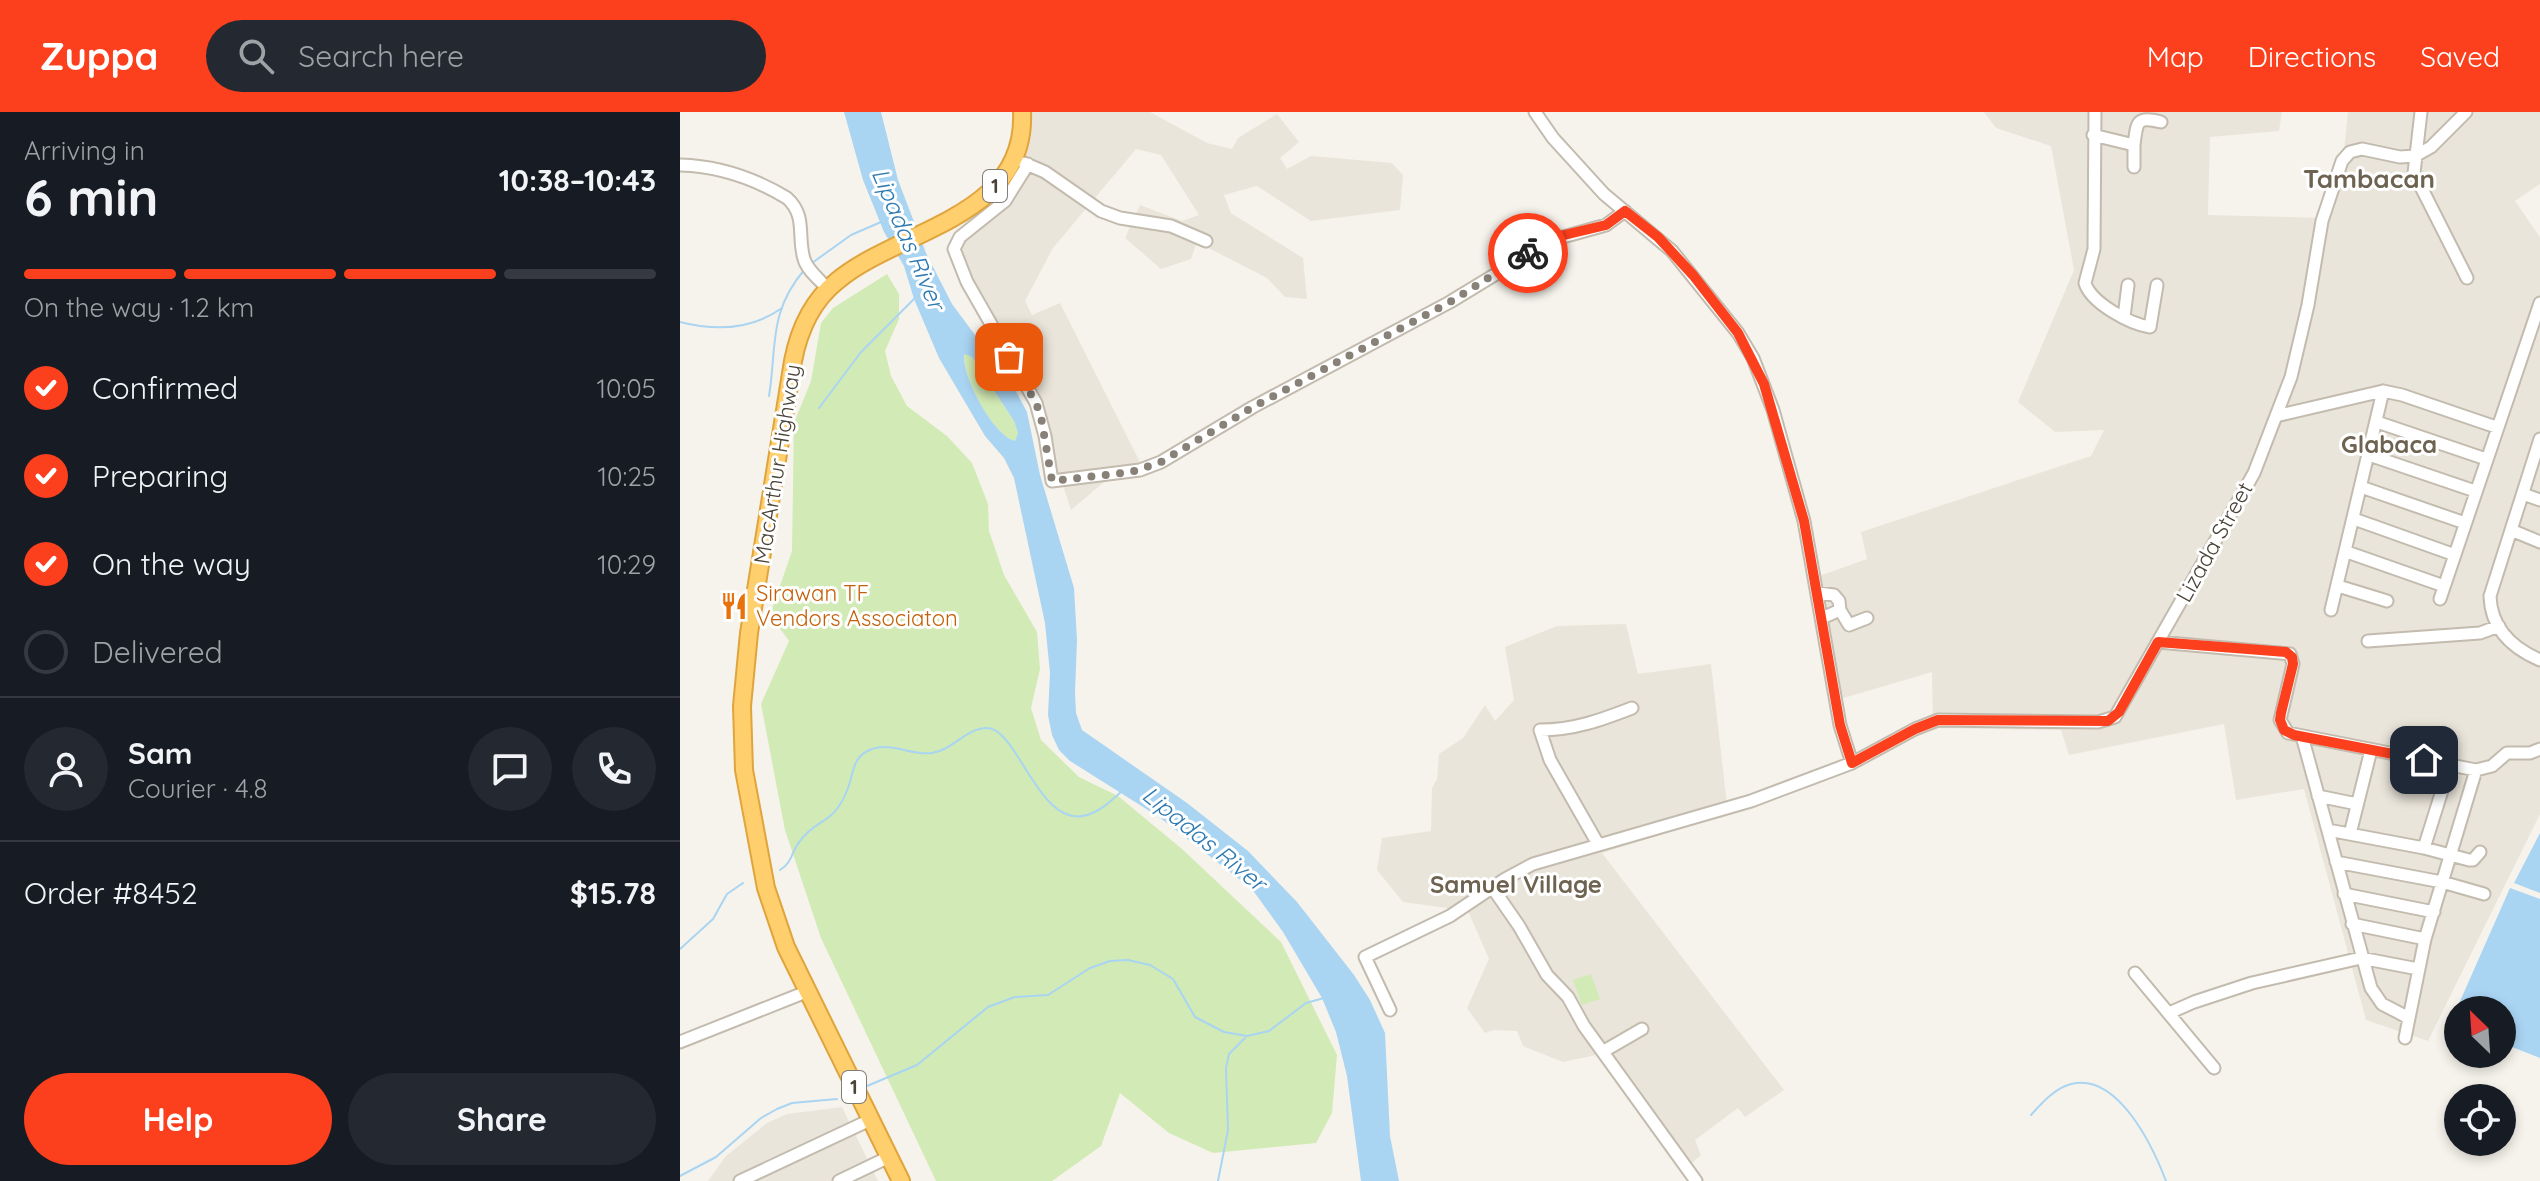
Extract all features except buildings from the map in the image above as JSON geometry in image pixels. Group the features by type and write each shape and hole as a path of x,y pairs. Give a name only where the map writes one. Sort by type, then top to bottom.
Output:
{"highway":[{"name":"MacArthur Highway","path":"901,1181 806,992 775,918 758,851 744,770 742,706 749,633 797,343 811,311 828,289 852,270 929,231 981,200 994,188 1020,161 1022,112"}],"street":[{"path":"1390,1010 1365,957 1450,916 1533,864 1751,801 1852,763 1840,725 1804,521 1764,384 1753,358 1738,333 1672,251 1604,194 1535,112"},
{"path":"2095,112 2094,249 2085,283 2099,303 2145,327 2152,326 2157,285"},
{"path":"2415,156 2431,147 2466,112"},
{"path":"2421,113 2414,173 2467,278"},
{"path":"2134,167 2136,126 2145,118 2161,122"},
{"path":"2093,135 2134,145"},
{"name":"Lizada Street","path":"1852,763 1938,720 2108,721 2119,712 2254,473 2291,377 2308,305 2322,221 2342,161 2350,152 2362,149 2400,157 2415,156"},
{"path":"1206,241 1171,226 1120,218 1101,211 1045,172 1020,161 1005,201 960,237 954,249 967,282 1036,403 1052,481 1131,472 1161,462 1253,407 1450,302 1552,240 1606,225 1625,211"},
{"path":"680,165 708,166 728,172 787,198 794,205 801,223 805,263 828,289"},
{"path":"2124,317 2128,285"},
{"path":"2440,599 2540,303"},
{"path":"2276,416 2383,391 2496,427"},
{"path":"2331,610 2383,391"},
{"path":"2377,422 2486,459"},
{"path":"2540,439 2490,596 2490,605 2499,626 2511,644 2540,660"},
{"path":"2369,455 2475,491"},
{"path":"2361,487 2465,523"},
{"path":"2523,494 2540,500"},
{"path":"2354,519 2455,555"},
{"path":"2511,530 2540,542"},
{"path":"2347,552 2444,586"},
{"path":"2338,586 2387,601"},
{"path":"1818,593 1834,595 1849,625 1867,618"},
{"path":"1822,618 1840,610"},
{"path":"2368,641 2480,633 2499,626"},
{"path":"2158,642 2290,654 2293,664 2280,720 2288,733 2476,770 2492,766 2507,753 2530,753 2540,749"},
{"path":"1598,844 1550,760 1540,730 1582,726 1632,708"},
{"path":"2302,736 2361,958 2376,998 2389,1010 2407,1017"},
{"path":"2350,834 2371,750"},
{"path":"2424,848 2450,765"},
{"path":"2405,1038 2425,939 2476,770"},
{"path":"2318,796 2357,804"},
{"path":"2328,830 2473,860 2480,852"},
{"path":"2336,862 2442,882 2484,894"},
{"path":"1492,887 1547,975 1568,997 1584,1026 1696,1181"},
{"path":"2344,894 2434,912"},
{"path":"2352,924 2425,939"},
{"path":"2169,1013 2252,983 2361,958 2418,969"},
{"path":"2135,973 2214,1068"},
{"path":"680,1042 806,992"},
{"path":"1604,1051 1642,1029"},
{"path":"740,1181 870,1120"},
{"path":"840,1181 889,1157"}],"shaded area":[{"path":"1029,112 1150,112 1207,143 1232,149 1238,138 1277,114 1299,142 1280,158 1287,169 1311,156 1392,163 1403,175 1400,210 1311,221 1257,186 1224,195 1231,213 1303,258 1307,299 1285,297 1267,278 1197,242 1191,259 1161,269 1125,238 1140,205 1182,221 1199,215 1161,155 1136,149 1053,248 1025,301 1032,315 1060,303 1146,474 1110,477 1071,510 1036,404 952,239 978,218 1024,163"},
{"path":"1984,112 2282,112 2279,131 2210,137 2208,215 2328,218 2344,151 2348,112 2540,112 2540,184 2515,201 2540,237 2540,814 2450,996 2444,996 2444,1009 2428,1041 2366,1020 2304,789 2236,800 2224,724 2069,755 2061,730 1933,728 1932,672 1830,702 1811,579 1867,559 1861,532 2091,456 2104,430 2055,432 2018,402 2074,270 2051,146 1996,128"},
{"path":"1626,624 1638,674 1711,664 1728,814 1602,853 1784,1090 1745,1117 1738,1108 1695,1140 1701,1155 1683,1171 1596,1055 1563,1062 1523,1046 1517,1031 1494,1030 1485,1033 1467,1008 1489,959 1468,911 1403,902 1377,870 1382,838 1431,831 1432,788 1437,779 1439,754 1463,738 1485,705 1495,721 1514,700 1505,647 1557,626"},
{"path":"842,1107 878,1181 708,1181 726,1156 767,1123 787,1114"}],"green space":[{"path":"887,274 899,294 899,319 885,351 891,376 907,406 947,436 972,463 988,504 989,531 1004,575 1037,632 1040,669 1031,708 1041,740 1079,777 1118,796 1182,849 1281,942 1337,1055 1332,1113 1316,1143 1213,1153 1169,1133 1120,1093 1101,1146 1052,1181 936,1181 821,938 785,830 761,704 789,641 770,615 792,551 794,423 811,381 821,323 833,308"},
{"path":"964,353 972,357 1014,421 1018,433 1015,441 997,428 980,403 968,376"},
{"path":"1591,974 1600,999 1582,1005 1573,980"}],"water":[{"name":"Lipadas River","path":"844,112 881,112 898,180 926,253 952,304 1013,386 1027,412 1040,475 1074,588 1076,713 1082,730 1187,803 1248,851 1297,902 1354,975 1385,1033 1390,1136 1399,1181 1361,1181 1347,1076 1336,1032 1322,998 1283,932 1252,889 1159,817 1070,761 1059,750 1048,715 1050,673 1045,623 1014,478 939,358 904,266 884,232 863,180","holes":["964,354 972,357 1014,421 1018,433 1015,441 997,428 980,404 968,376"]},
{"path":"2540,833 2540,893 2514,883"},
{"path":"2510,888 2540,899 2540,1058 2516,1049 2516,996 2462,996"}],"waterway":[{"name":"Lipadas River","path":"812,263 851,235 881,222"},
{"path":"769,396 779,315 793,285 805,269"},
{"name":"Lipadas River","path":"819,408 861,352 915,298"},
{"path":"680,322 706,327 732,327 758,321 782,308"},
{"path":"780,870 806,833 837,809 857,760 865,752 880,747 932,753 972,731 987,728 998,732 1009,744 1055,808 1070,816 1092,813 1122,791"},
{"path":"680,949 713,919 727,894 743,883"},
{"path":"867,1086 917,1065 988,1007 1015,997 1048,995 1090,968 1110,961 1128,960 1150,965 1173,979 1195,1017 1224,1032 1247,1036 1269,1031 1306,1003 1324,998"},
{"path":"1218,1181 1228,1130 1226,1068 1229,1054 1245,1038"},
{"path":"2031,1115 2049,1096 2065,1086 2088,1083 2104,1089 2118,1100 2143,1132 2166,1181"},
{"path":"680,1176 716,1157 761,1118 777,1109 792,1103 837,1099"}],"way so far":[{"path":"1009,357 1041,417 1052,481 1140,470 1161,462 1253,407 1450,302 1528,253"}],"place":[{"name":"Sirawan TF Vendors Associaton","path":"734,606"}],"district":[{"name":"Tambacan","path":"2369,179"},
{"name":"Glabaca","path":"2389,445"},
{"name":"Samuel Village","path":"1516,885"}],"route":[{"path":"1528,253 1564,235 1606,225 1625,211 1672,251 1738,333 1764,384 1804,521 1843,741 1852,763 1938,720 2112,720 2158,642 2286,652 2292,657 2293,664 2280,720 2284,730 2294,735 2424,760"}]}
